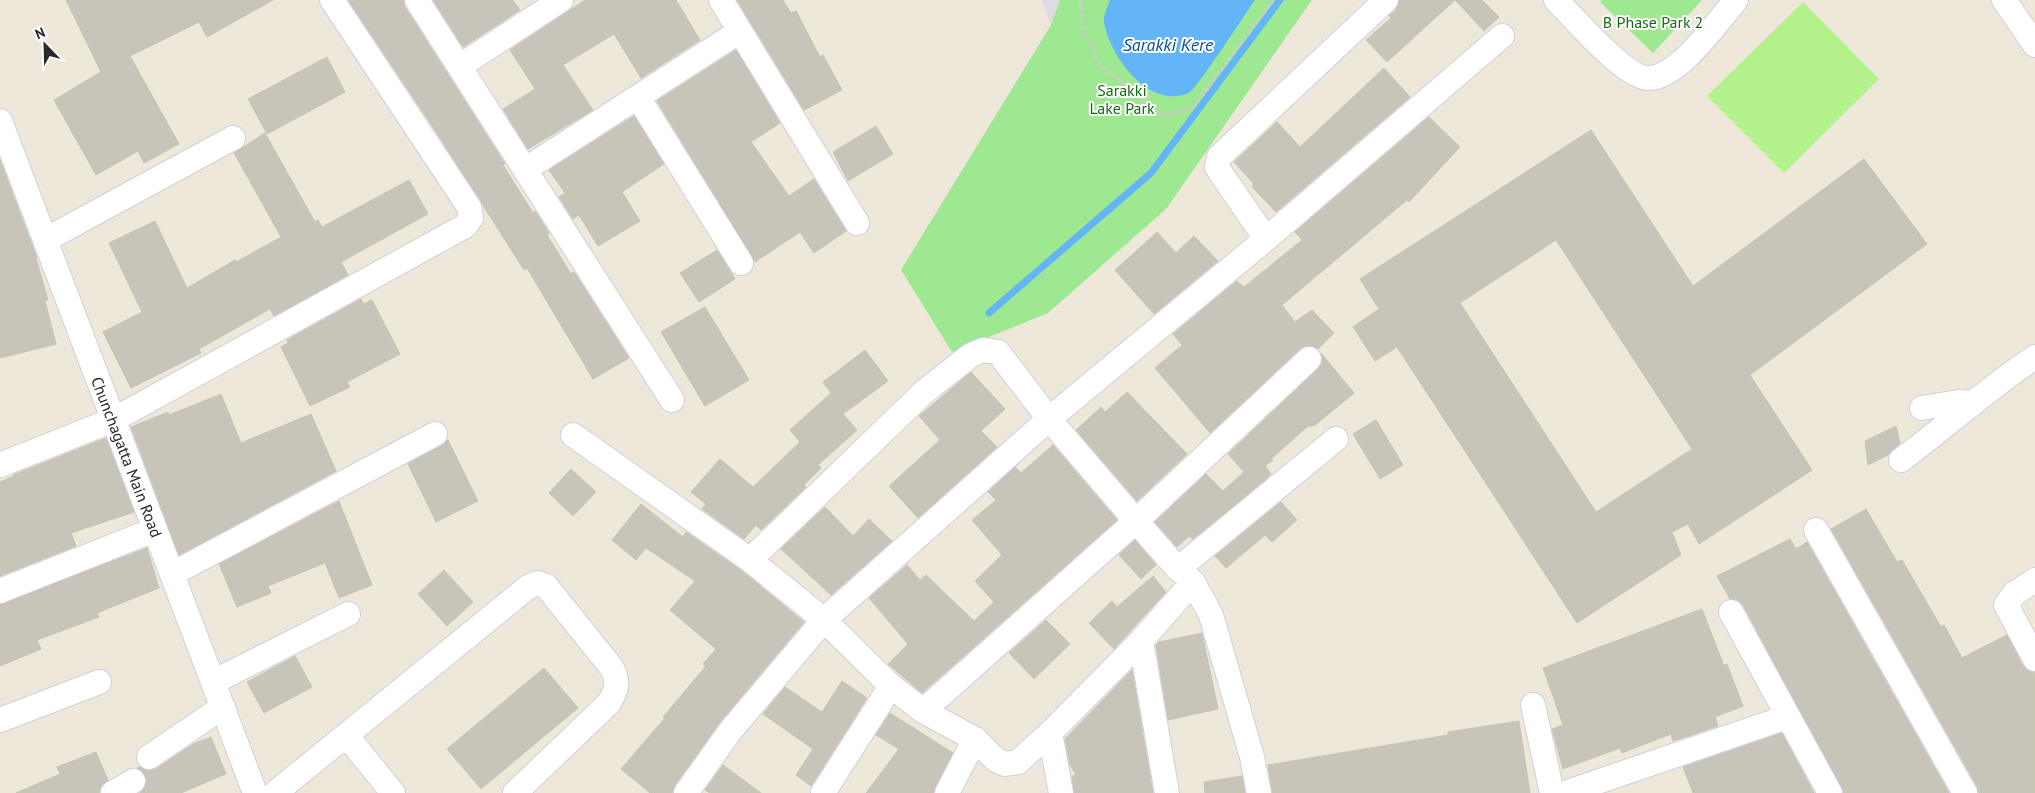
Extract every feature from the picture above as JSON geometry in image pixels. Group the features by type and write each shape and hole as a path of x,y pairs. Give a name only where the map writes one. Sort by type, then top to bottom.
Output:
{"street":[{"path":"0,464 114,420 466,226 471,218 469,207 332,0"},
{"path":"417,0 672,400"},
{"path":"460,66 561,0"},
{"path":"721,0 857,223"},
{"path":"1266,239 1217,167 1219,157 1386,0"},
{"path":"1556,0 1620,64 1633,74 1648,78 1661,75 1680,63 1736,0"},
{"path":"2004,0 2035,45"},
{"path":"526,169 740,31"},
{"path":"686,793 730,730 824,620 1049,419 1266,239 1502,36"},
{"path":"638,97 740,263"},
{"name":"Chunchagatta Main Road","path":"0,121 255,793"},
{"path":"45,240 233,138"},
{"path":"750,560 924,392 971,355 983,350 998,352 1049,419 1136,521 1186,576 1211,615 1252,757 1259,793"},
{"path":"1901,460 1936,434 1991,386 2035,357"},
{"path":"923,710 1136,521 1309,359"},
{"path":"1922,408 1959,402 1972,403"},
{"path":"172,574 435,434"},
{"path":"573,435 750,560 824,620 891,686 923,710 975,739 996,760 1012,764 1018,762 1050,733 1141,641 1186,576 1336,439"},
{"path":"0,591 154,530"},
{"path":"1816,530 1965,793"},
{"path":"2035,580 2014,594 2006,605 2035,660"},
{"path":"275,793 528,587 538,583 546,586 612,668 618,680 616,691 609,702 516,793"},
{"path":"1731,612 1830,793"},
{"path":"213,682 348,614"},
{"path":"1141,641 1167,793"},
{"path":"0,720 99,682"},
{"path":"823,793 891,686"},
{"path":"1532,705 1552,793"},
{"path":"148,758 223,707"},
{"path":"1565,793 1787,717"},
{"path":"1050,733 1062,793"},
{"path":"346,735 393,793"},
{"path":"947,793 975,739"},
{"path":"113,793 133,780"}],"path":[{"path":"1080,0 1085,32 1098,63 1164,116 1193,108 1273,0"}],"shaded area":[{"path":"1041,0 1060,0 1051,25"}],"green space":[{"name":"Sarakki Lake Park","path":"1060,0 1312,0 1166,209 1048,313 952,352 901,270 1051,25"},
{"name":"B Phase Park 2","path":"1602,0 1702,0 1653,53 1600,2"},
{"path":"1803,2 1879,79 1784,173 1707,96"}],"water":[{"name":"Sarakki Kere","path":"1110,0 1255,0 1211,66 1193,89 1189,93 1174,96 1160,94 1146,87 1123,64 1114,50 1104,22"}],"building":[{"path":"66,0 273,0 207,37 199,22 130,56 179,144 144,163 138,151 96,175 54,100 101,72"},
{"path":"348,0 403,0 405,7 505,164 503,165 533,213 535,211 549,233 547,235 571,274 574,272 629,358 593,379 527,268 524,270 435,130"},
{"path":"433,0 513,0 520,10 463,47"},
{"path":"585,0 676,0 700,40 641,78 614,34 563,65 593,110 528,149 503,109 535,89 510,50"},
{"path":"737,0 783,0 791,13 796,11 820,57 823,55 842,90 804,110"},
{"path":"1399,0 1455,0 1387,62 1366,40 1391,18 1389,16 1396,10"},
{"path":"1455,0 1482,0 1499,17 1484,31"},
{"path":"736,50 780,123 751,142 789,196 814,179 846,231 814,253 800,232 755,262 657,101"},
{"path":"327,57 345,92 267,134 248,99"},
{"path":"1384,68 1410,97 1276,212 1252,187 1254,184 1234,162 1277,122 1300,147"},
{"path":"634,116 664,164 622,192 640,221 598,246 579,215 573,219 559,197 565,193 549,170"},
{"path":"1429,117 1460,147 1409,202 1407,200 1282,305 1295,322 1312,310 1334,333 1318,349 1306,346 1300,349 1210,433 1155,368 1182,345 1173,334 1237,281 1244,287 1302,240 1295,232"},
{"path":"876,126 893,154 848,181 833,152"},
{"path":"1591,130 1693,286 1864,159 1927,244 1750,375 1812,470 1699,544 1688,524 1672,532 1681,555 1577,623 1397,347 1375,361 1353,327 1379,309 1360,279","holes":["1556,240 1692,449 1596,512 1460,303"]},
{"path":"265,133 315,222 318,220 322,227 409,180 428,214 341,262 348,275 274,316 270,309 199,349 201,353 131,388 103,332 142,312 109,243 155,221 187,288 235,260 236,262 281,237 234,153"},
{"path":"0,160 37,258 48,300 45,301 56,344 0,358"},
{"path":"1157,232 1176,253 1194,236 1218,261 1154,314 1115,270"},
{"path":"717,250 735,279 699,302 680,273"},
{"path":"361,299 364,304 372,300 400,354 347,382 350,387 310,406 281,347 288,343 287,340"},
{"path":"705,307 749,380 705,406 661,332"},
{"path":"865,350 888,381 843,414 857,430 818,465 821,468 804,485 806,487 761,530 756,525 744,539 702,509 706,504 691,492 720,459 753,487 800,442 790,430 831,393 823,382"},
{"path":"1321,353 1354,393 1314,426 1308,426 1271,459 1273,460 1265,466 1271,474 1264,481 1193,539 1189,536 1177,547 1155,522 1206,474 1223,491 1244,472 1228,454 1318,369 1322,363"},
{"path":"971,372 1005,409 981,431 997,447 918,518 889,486 940,440 919,416"},
{"path":"1127,392 1187,454 1137,501 1076,430 1101,407 1105,412"},
{"path":"221,394 241,443 311,414 336,471 179,555 131,427 168,412 169,415"},
{"path":"1376,420 1403,465 1380,479 1353,434"},
{"path":"1896,426 1900,443 1888,455 1868,465 1865,441"},
{"path":"106,438 134,512 71,533 76,546 0,576 0,482"},
{"path":"448,440 478,501 436,522 408,464"},
{"path":"1053,445 1117,520 922,693 888,664 908,644 869,598 907,565 920,580 926,575 974,621 994,602 975,581 1002,555 972,520 996,500 988,492 1015,467 1021,473"},
{"path":"571,469 596,492 573,516 549,493"},
{"path":"339,501 372,585 339,598 325,563 268,586 271,593 237,607 219,564"},
{"path":"1281,502 1297,520 1272,542 1265,535 1226,568 1215,556"},
{"path":"641,504 683,537 686,532 742,571 804,622 720,722 675,785 672,793 650,793 621,769 665,718 663,717 706,666 703,664 716,649 670,610 695,581 646,548 636,560 612,540"},
{"path":"825,507 853,536 869,519 892,541 831,595 781,549"},
{"path":"1866,509 1897,562 1902,560 1941,627 1944,625 1962,658 2007,635 2023,666 2028,671 2035,673 2035,793 1979,793 1977,786 1831,529"},
{"path":"1790,539 1796,549 1807,542 1949,793 1844,793 1743,605 1738,600 1730,599 1717,576"},
{"path":"1135,540 1156,565 1141,579 1119,555"},
{"path":"147,548 159,588 97,613 99,617 37,640 41,649 0,666 0,604"},
{"path":"444,570 473,602 447,626 418,594"},
{"path":"1153,576 1166,592 1114,649 1089,623 1112,601 1117,607"},
{"path":"1702,609 1724,666 1727,664 1743,706 1715,717 1718,726 1673,741 1671,734 1622,753 1620,748 1563,769 1552,729 1563,725 1543,668"},
{"path":"1046,620 1070,644 1034,679 1009,653"},
{"path":"1202,633 1218,709 1168,720 1156,645 1159,642"},
{"path":"295,656 312,687 264,713 247,682"},
{"path":"544,668 578,708 481,789 447,749"},
{"path":"1132,670 1153,793 1074,793 1072,776 1076,775 1070,765 1065,739"},
{"path":"842,681 867,698 811,786 796,775 813,749 763,714 785,687 822,712"},
{"path":"890,713 953,753 933,793 866,793 899,749 876,735"},
{"path":"1519,721 1530,793 1272,793 1268,765 1448,735 1448,732"},
{"path":"1782,733 1814,793 1693,793 1683,767"},
{"path":"211,737 226,774 181,793 140,793 145,787 147,780 144,774 137,768 140,767 149,771 156,769 193,744"},
{"path":"96,752 108,780 101,786 99,793 16,793 60,774 57,767"},
{"path":"723,765 761,793 710,793 705,790"},
{"path":"1242,776 1245,793 1205,793 1204,782"}],"waterway":[{"path":"989,313 1151,173 1280,0"}]}
